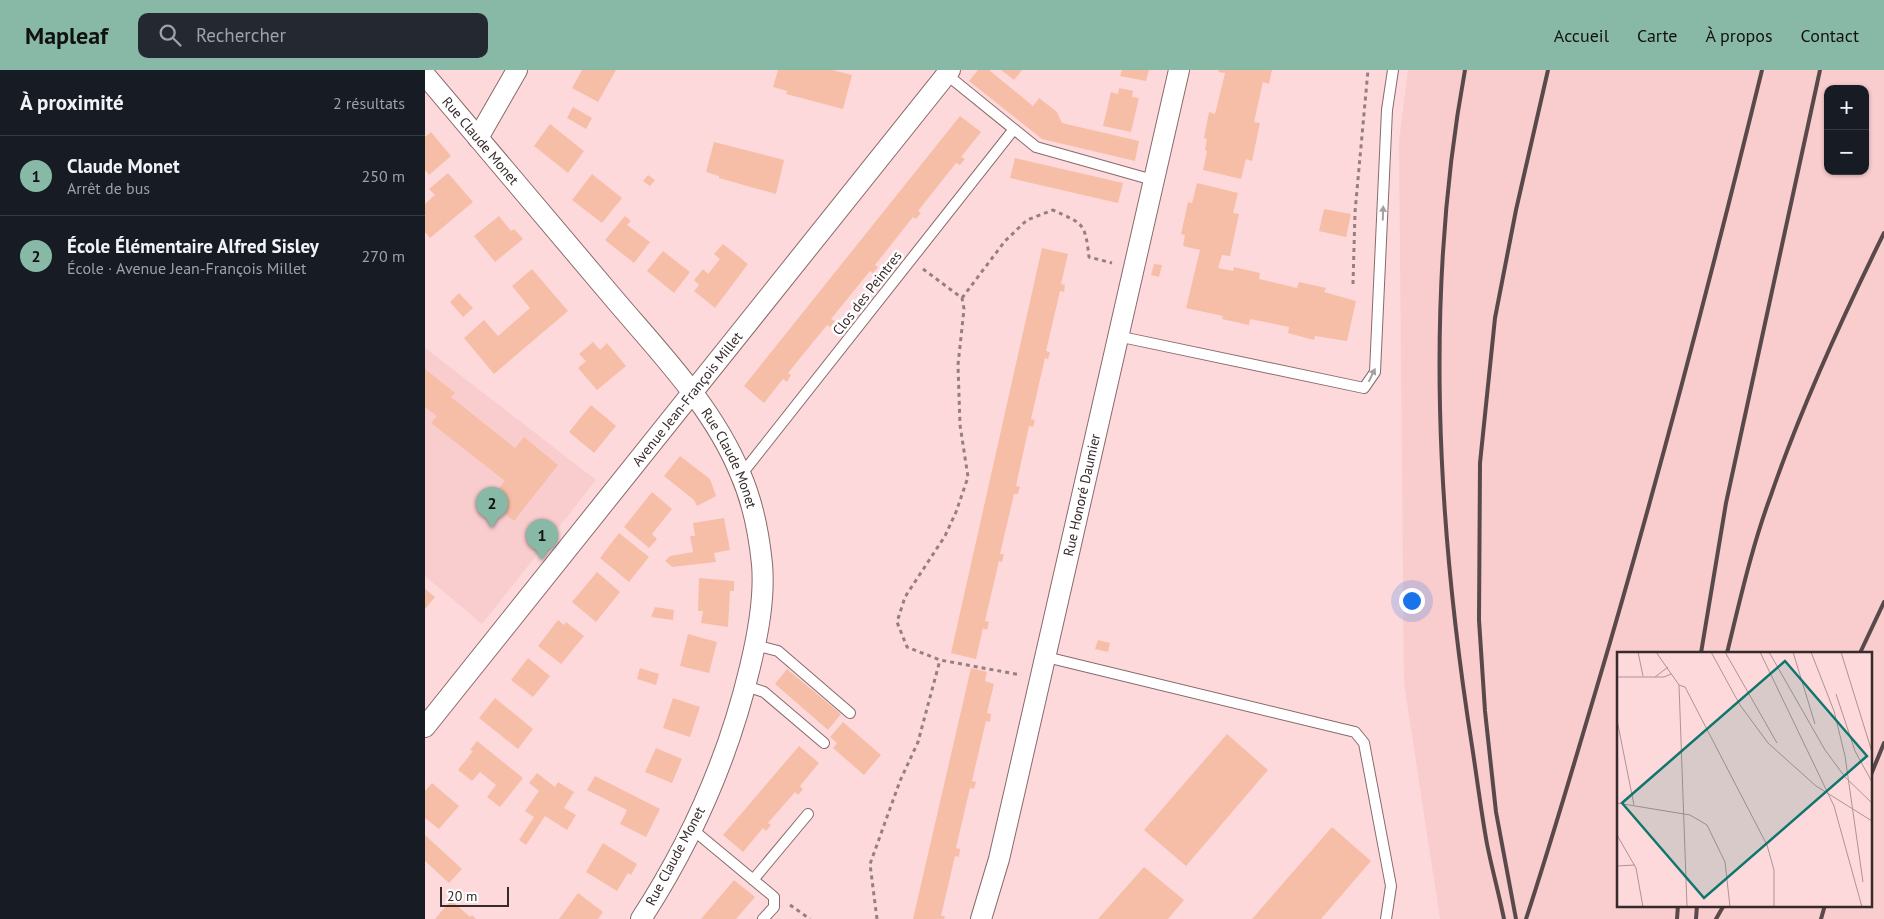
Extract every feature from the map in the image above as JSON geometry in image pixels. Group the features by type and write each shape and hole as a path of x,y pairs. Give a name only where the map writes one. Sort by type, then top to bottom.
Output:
{"street":[{"path":"479,138 517,70"},
{"name":"Rue Honoré Daumier","path":"981,919 999,859 1041,679 1117,336 1179,70"},
{"name":"Avenue Jean-François Millet","path":"425,727 948,72"},
{"name":"Rue Claude Monet","path":"425,75 691,393 721,432 741,474 754,517 762,565 761,604 746,686 724,754 693,829 664,883 641,919"}],"lane":[{"path":"1117,336 1364,388 1375,372 1387,110 1393,70"},
{"path":"948,72 1036,147 1153,180"},
{"name":"Clos des Peintres","path":"741,474 1014,129"},
{"path":"755,645 778,650 850,713"},
{"path":"1046,657 1355,732 1364,743 1391,886 1386,919"},
{"path":"746,686 764,692 824,743"},
{"path":"753,880 808,814"},
{"path":"693,829 774,897 774,907 763,919"}],"path":[{"path":"1353,284 1355,212 1368,70"},
{"path":"962,298 1005,241 1027,220 1053,210 1079,222 1086,234 1089,257 1133,268"},
{"path":"911,260 962,298 964,309 958,365 960,425 968,477 949,528 905,597 897,622 907,647 940,660 1041,679"},
{"path":"877,919 870,864 900,781 918,742 940,660"}],"shaded area":[{"path":"1408,70 1884,70 1884,919 1440,919 1404,683 1399,141"},
{"path":"425,348 596,480 482,624 425,576"}],"building":[{"path":"582,70 616,70 598,102 572,88"},
{"path":"778,70 832,70 852,75 843,109 786,94 787,91 773,87"},
{"path":"978,70 989,70 1033,106 1039,98 1057,112 1062,123 1139,141 1135,161 1042,139 969,81"},
{"path":"1001,70 1022,70 1014,80"},
{"path":"1122,70 1149,70 1146,81 1120,76"},
{"path":"1219,70 1272,70 1269,84 1263,82 1254,122 1260,123 1252,161 1246,159 1241,179 1203,170 1207,151 1205,150 1207,139 1204,138 1209,112 1215,114 1225,73 1218,72"},
{"path":"1119,88 1133,91 1132,97 1139,98 1131,132 1103,126 1111,92 1118,94"},
{"path":"573,107 592,118 586,129 567,118"},
{"path":"960,116 981,132 961,157 965,159 960,165 956,163 918,211 921,213 916,219 913,217 875,265 878,267 873,273 870,271 831,319 835,321 830,327 827,325 788,373 791,375 787,382 783,379 764,403 744,386"},
{"path":"550,124 584,151 568,173 534,146"},
{"path":"431,132 451,156 429,175 425,170 425,137"},
{"path":"714,142 784,160 776,194 719,178 719,176 706,172"},
{"path":"1015,158 1123,183 1118,203 1010,178"},
{"path":"448,173 473,202 430,238 425,232 425,204 435,195 429,189"},
{"path":"592,174 622,198 602,223 572,200"},
{"path":"648,175 655,180 650,186 643,181"},
{"path":"1197,183 1238,193 1233,213 1239,214 1230,256 1222,255 1218,268 1233,271 1234,267 1260,273 1259,279 1297,288 1299,282 1326,288 1324,292 1356,301 1347,341 1315,336 1314,340 1288,333 1289,327 1250,319 1249,325 1222,319 1223,316 1186,308 1200,250 1183,246 1185,235 1181,234 1188,202 1192,203"},
{"path":"1324,209 1351,214 1346,237 1319,231"},
{"path":"499,216 511,231 514,229 523,239 495,262 474,236"},
{"path":"625,216 631,221 627,225 650,242 634,263 605,240"},
{"path":"723,244 748,264 715,308 694,291 699,285 694,280 703,269 708,274 720,259 714,254"},
{"path":"1042,248 1068,254 1061,284 1065,285 1064,292 1060,291 1046,351 1050,352 1048,359 1045,358 1031,419 1035,420 1033,427 1029,426 1016,486 1020,487 1018,494 1014,494 1000,554 1004,554 1002,562 999,561 985,621 989,622 987,630 983,628 976,659 951,653"},
{"path":"663,251 690,272 674,293 647,271"},
{"path":"1154,264 1162,265 1159,277 1151,275"},
{"path":"532,269 568,311 494,374 464,338 484,320 498,336 530,308 512,286"},
{"path":"459,293 473,308 463,317 450,302"},
{"path":"593,342 600,350 607,343 626,366 597,390 578,368 586,361 579,354"},
{"path":"425,369 455,393 451,397 515,448 524,437 558,465 514,521 489,501 505,481 431,423 437,416 425,407"},
{"path":"591,405 616,426 594,453 569,432"},
{"path":"680,456 710,479 716,496 697,506 694,500 664,476"},
{"path":"652,492 672,509 652,534 657,539 649,548 624,527"},
{"path":"724,518 730,550 714,553 716,562 672,567 665,561 670,556 693,552 690,536 695,536 693,523"},
{"path":"619,533 649,557 629,582 600,558"},
{"path":"597,572 620,592 596,622 572,602"},
{"path":"699,578 734,581 734,591 730,591 728,627 701,623 703,611 698,611"},
{"path":"425,589 435,597 425,609"},
{"path":"655,607 674,610 673,620 651,617"},
{"path":"558,620 564,625 566,622 584,636 561,664 538,646"},
{"path":"688,634 717,642 709,673 680,666"},
{"path":"1098,640 1110,643 1108,652 1095,649"},
{"path":"528,658 550,676 533,697 511,680"},
{"path":"640,668 659,674 656,685 637,679"},
{"path":"971,668 987,672 985,681 994,684 987,713 991,714 990,722 986,721 972,781 976,782 974,789 970,788 956,848 960,849 959,857 955,856 941,916 945,916 944,919 913,919"},
{"path":"787,669 841,714 828,730 775,684"},
{"path":"495,698 533,729 518,749 479,718"},
{"path":"673,698 700,707 690,737 663,728"},
{"path":"843,722 881,755 864,775 833,748 837,743 830,737"},
{"path":"1227,734 1268,770 1186,866 1144,830"},
{"path":"477,741 523,778 500,807 487,797 496,785 480,772 472,781 458,770 473,751 470,750"},
{"path":"799,746 819,763 800,786 803,789 798,795 795,792 768,823 771,825 766,831 763,828 743,852 723,835"},
{"path":"656,748 682,759 672,783 645,772"},
{"path":"537,773 555,787 558,782 574,792 564,808 576,815 567,830 545,816 526,845 519,840 534,817 525,811 539,791 529,783"},
{"path":"595,776 660,809 646,837 620,824 627,810 587,790"},
{"path":"432,783 459,806 439,829 425,818 425,791"},
{"path":"1332,827 1371,861 1321,919 1252,919"},
{"path":"425,835 462,869 449,883 425,861"},
{"path":"603,843 637,864 631,875 628,873 617,891 586,872"},
{"path":"1144,867 1184,900 1168,919 1098,919"},
{"path":"734,880 755,897 736,919 701,919"},
{"path":"578,893 603,912 598,919 559,919"},
{"path":"451,900 470,917 472,915 476,919 435,919"}],"railway":[{"path":"1465,70 1452,154 1444,238 1440,323 1440,408 1450,578 1460,662 1485,832 1504,919"},
{"path":"1516,919 1496,812 1485,711 1479,620 1480,463 1495,318 1516,210 1548,70"},
{"path":"1526,919 1641,536 1703,304 1762,70"},
{"path":"1701,652 1726,503 1820,70"},
{"path":"1727,652 1752,553 1783,461 1823,362 1884,233"},
{"path":"1860,652 1884,602"},
{"path":"1871,775 1884,743"},
{"path":"1677,919 1678,906"},
{"path":"1696,919 1697,906"},
{"path":"1716,919 1723,906"},
{"path":"1821,919 1825,906"}],"place":[{"name":"École Élémentaire Alfred Sisley","path":"492,528"},
{"name":"Claude Monet","path":"542,560"}]}
